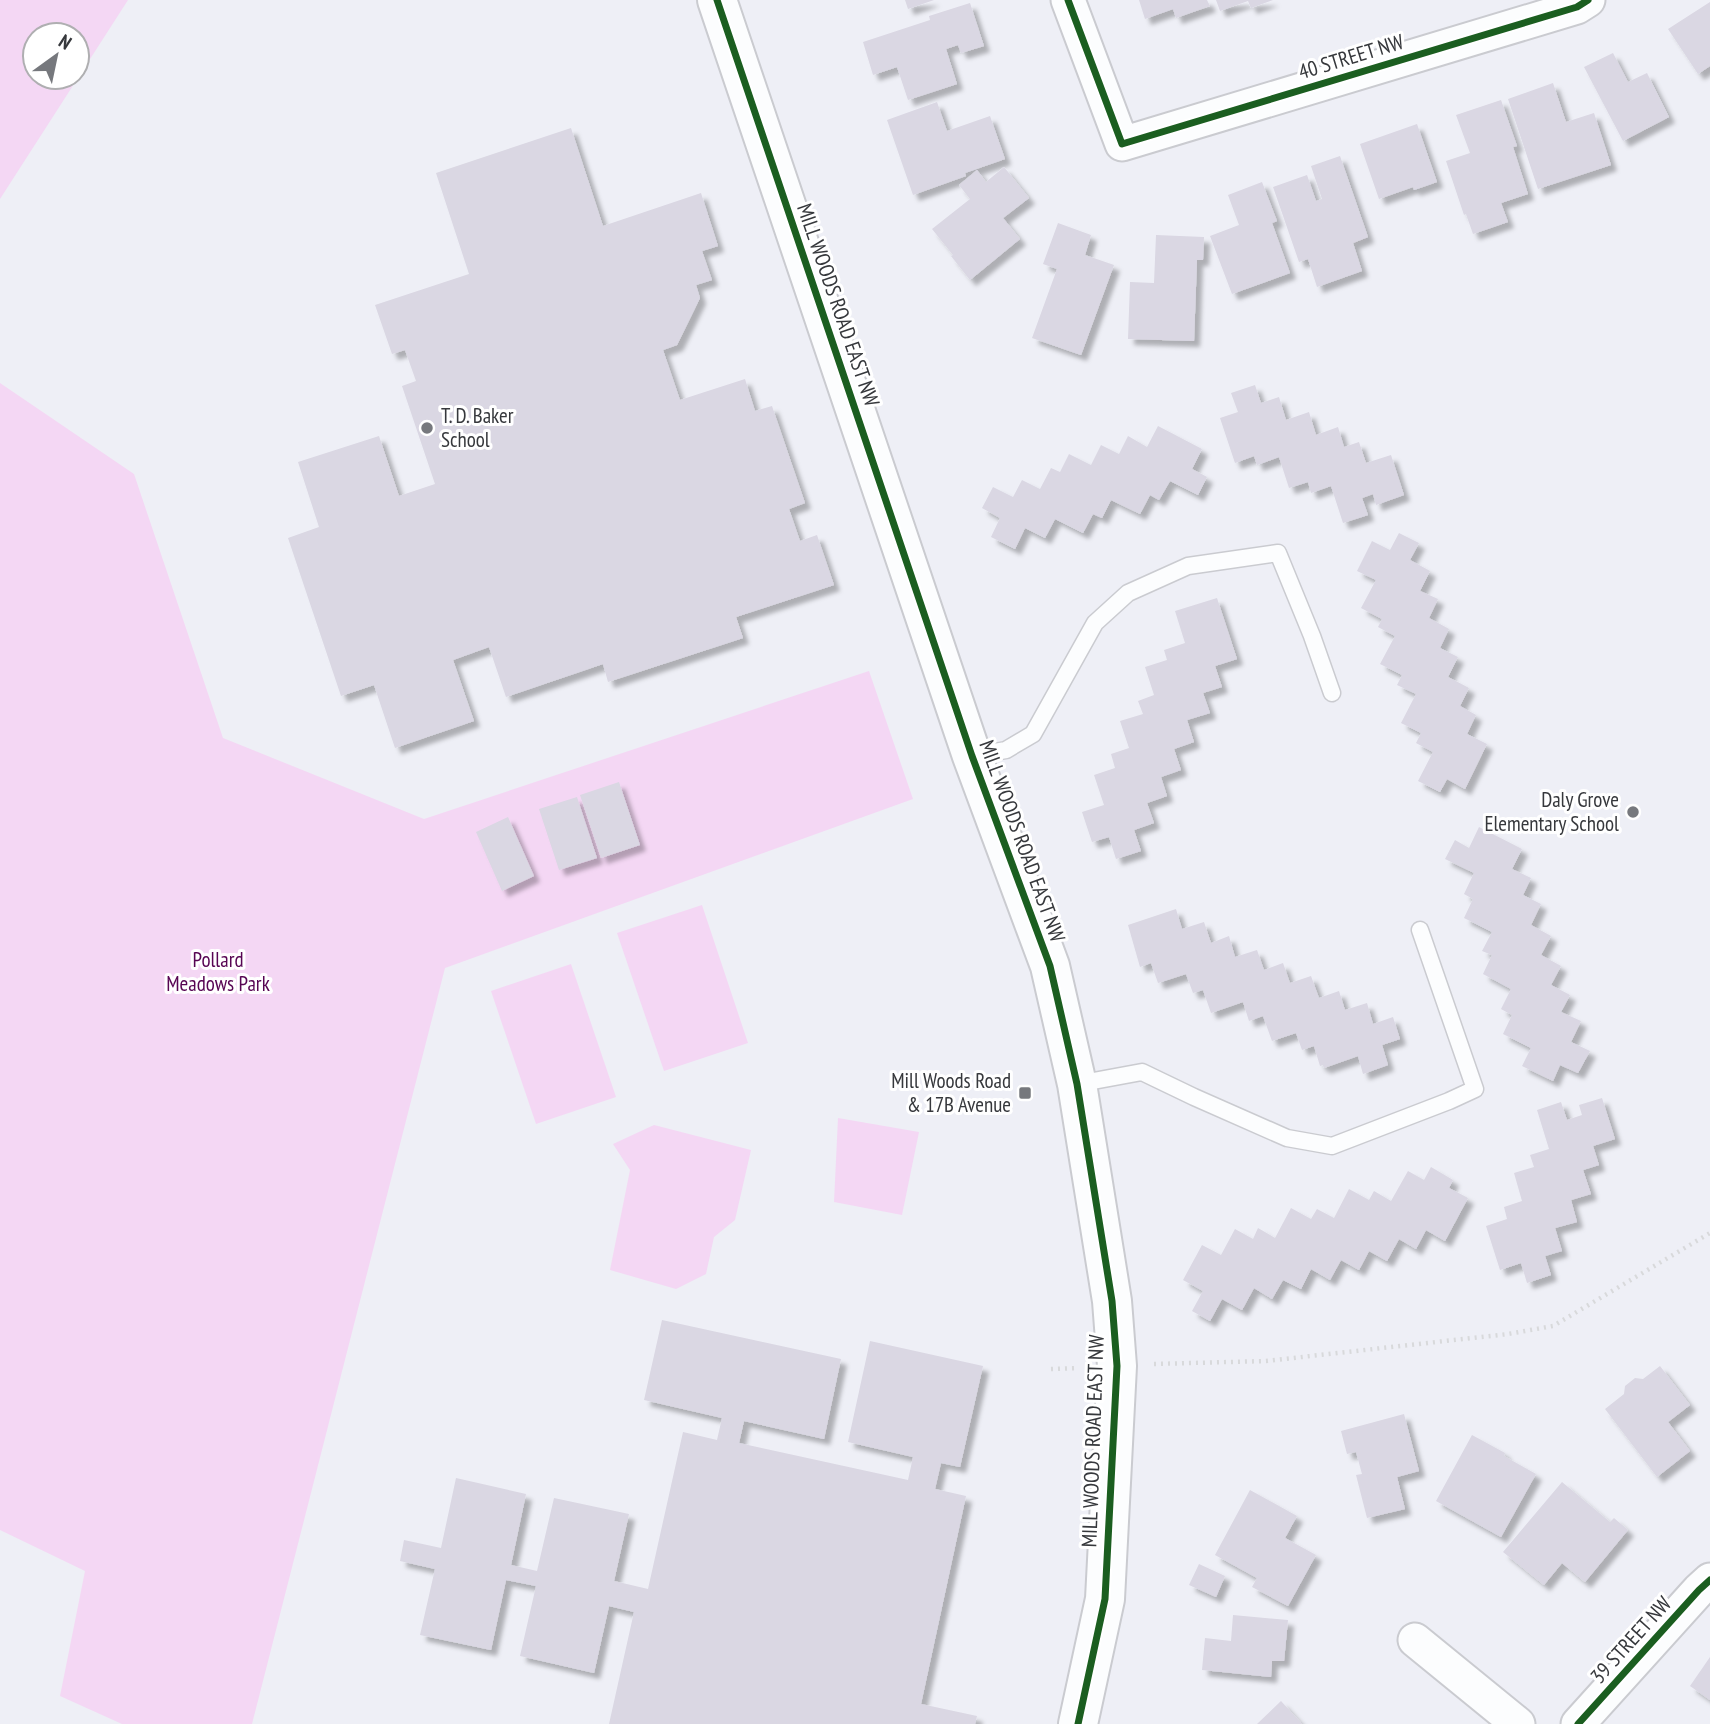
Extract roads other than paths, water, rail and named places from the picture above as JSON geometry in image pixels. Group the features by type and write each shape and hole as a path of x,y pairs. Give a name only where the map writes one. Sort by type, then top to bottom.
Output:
{"street":[{"name":"MILL WOODS ROAD EAST NW","path":"717,0 972,757 1049,966 1077,1084 1112,1301 1117,1366 1105,1600 1078,1724"},
{"name":"40 STREET NW","path":"1068,0 1122,144 1577,7 1588,0"},
{"name":"39 STREET NW","path":"1578,1724 1710,1580"},
{"path":"1415,1640 1518,1724"}],"lane":[{"path":"972,757 1006,750 1033,734 1095,623 1128,593 1188,566 1278,553 1332,693"},
{"path":"1077,1084 1142,1072 1287,1138 1332,1146 1467,1093 1475,1089 1420,930"}],"place":[{"name":"T. D. Baker School","path":"427,428"},
{"name":"Daly Grove Elementary School","path":"1633,812"},
{"name":"Mill Woods Road & 17B Avenue","path":"1025,1093"}],"park label":[{"name":"Pollard Meadows Park","path":"218,972"}]}
